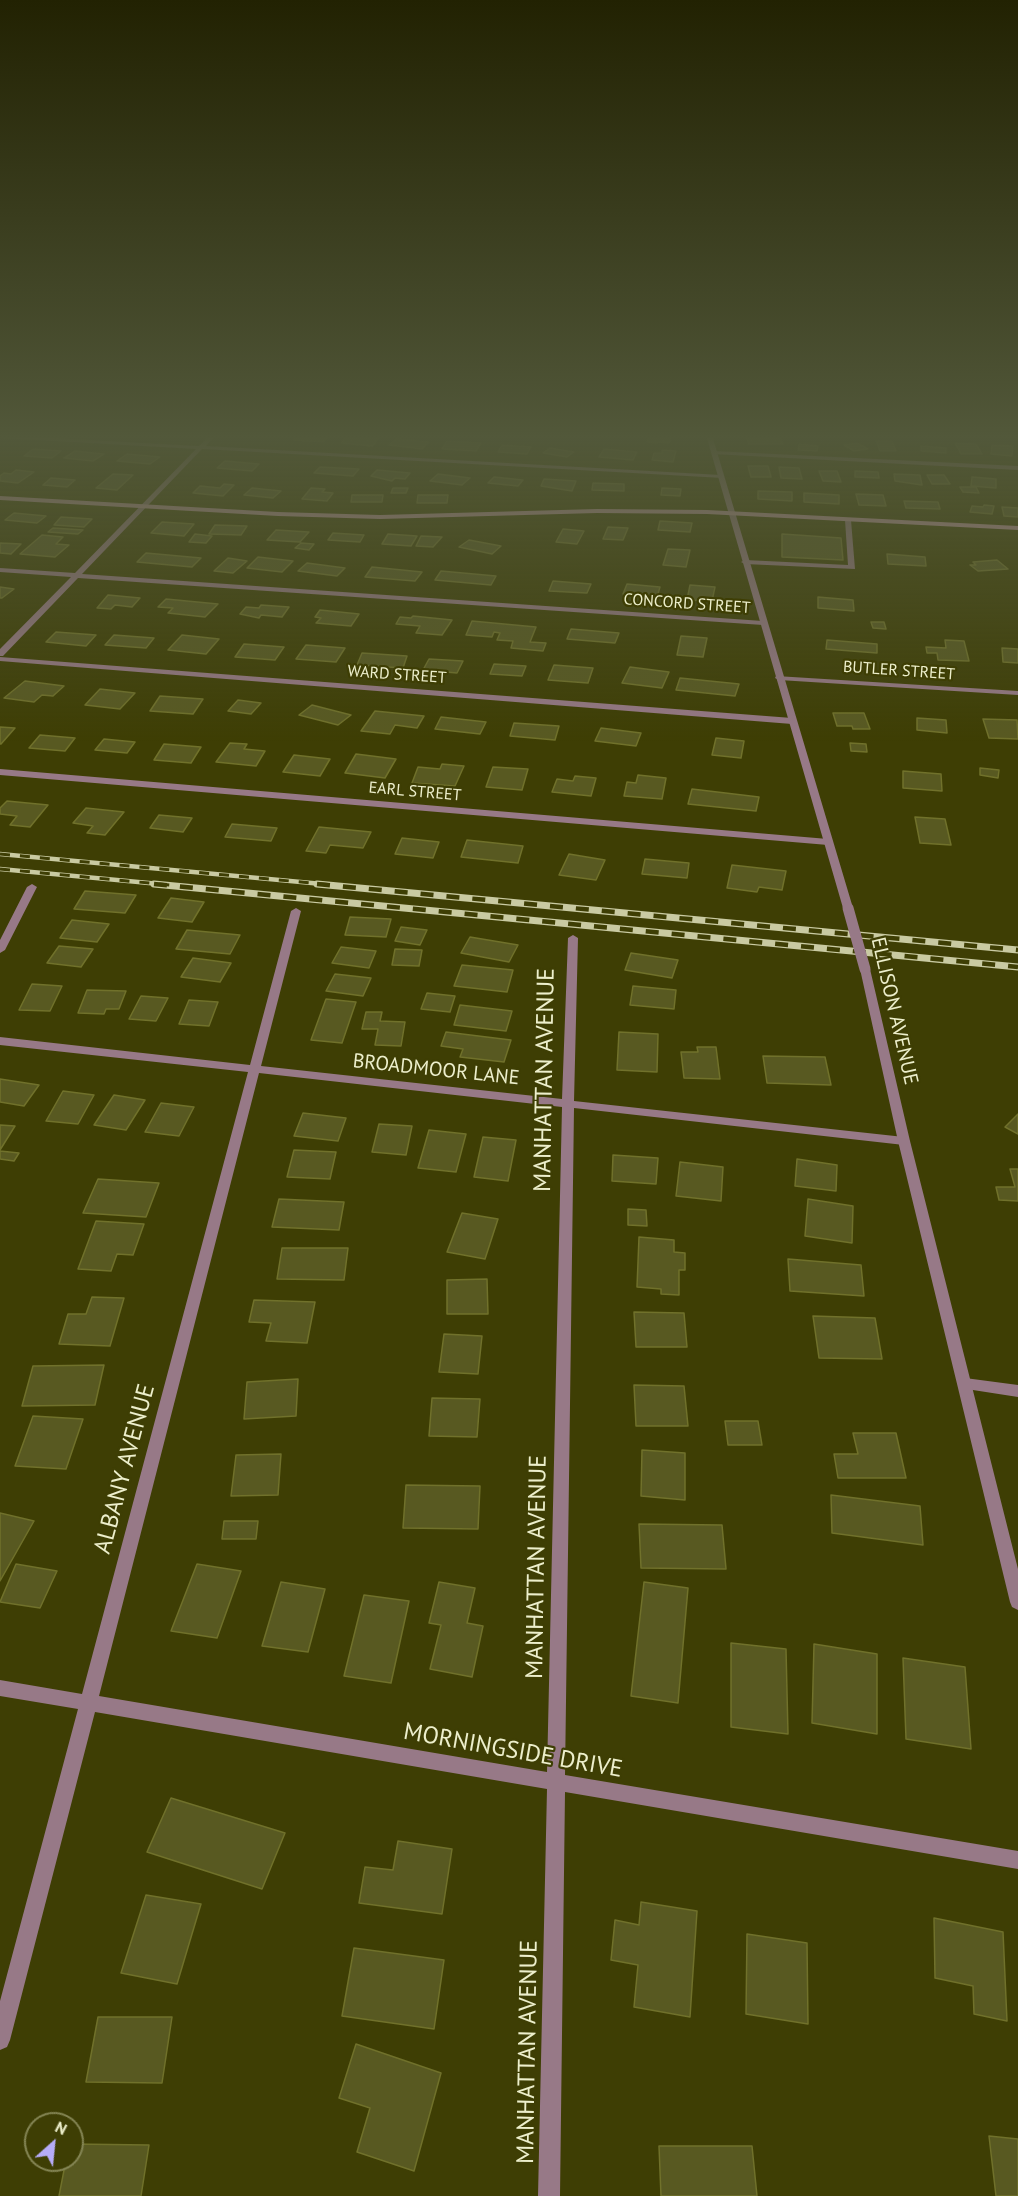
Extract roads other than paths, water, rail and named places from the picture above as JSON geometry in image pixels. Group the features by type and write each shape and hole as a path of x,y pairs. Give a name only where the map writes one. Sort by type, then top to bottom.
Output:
{"street":[{"path":"0,654 113,537"},
{"name":"ELLISON AVENUE","path":"738,537 865,969 904,1141 1018,1602"},
{"path":"745,562 852,567 849,537"},
{"name":"CONCORD STREET","path":"0,570 763,623"},
{"name":"WARD STREET","path":"0,659 792,721"},
{"name":"BUTLER STREET","path":"779,678 1018,693"},
{"name":"EARL STREET","path":"0,772 828,842"},
{"path":"0,950 32,888"},
{"name":"ALBANY AVENUE","path":"0,2040 296,911"},
{"name":"MANHATTAN AVENUE","path":"549,2196 568,1104 573,938"},
{"name":"BROADMOOR LANE","path":"0,1041 904,1141"},
{"path":"965,1384 1018,1390"},
{"name":"MORNINGSIDE DRIVE","path":"0,1688 1018,1860"}],"railway":[{"path":"0,854 333,885"},
{"path":"0,869 170,885"},
{"path":"154,884 1018,967"},
{"path":"317,884 1018,950"}]}
